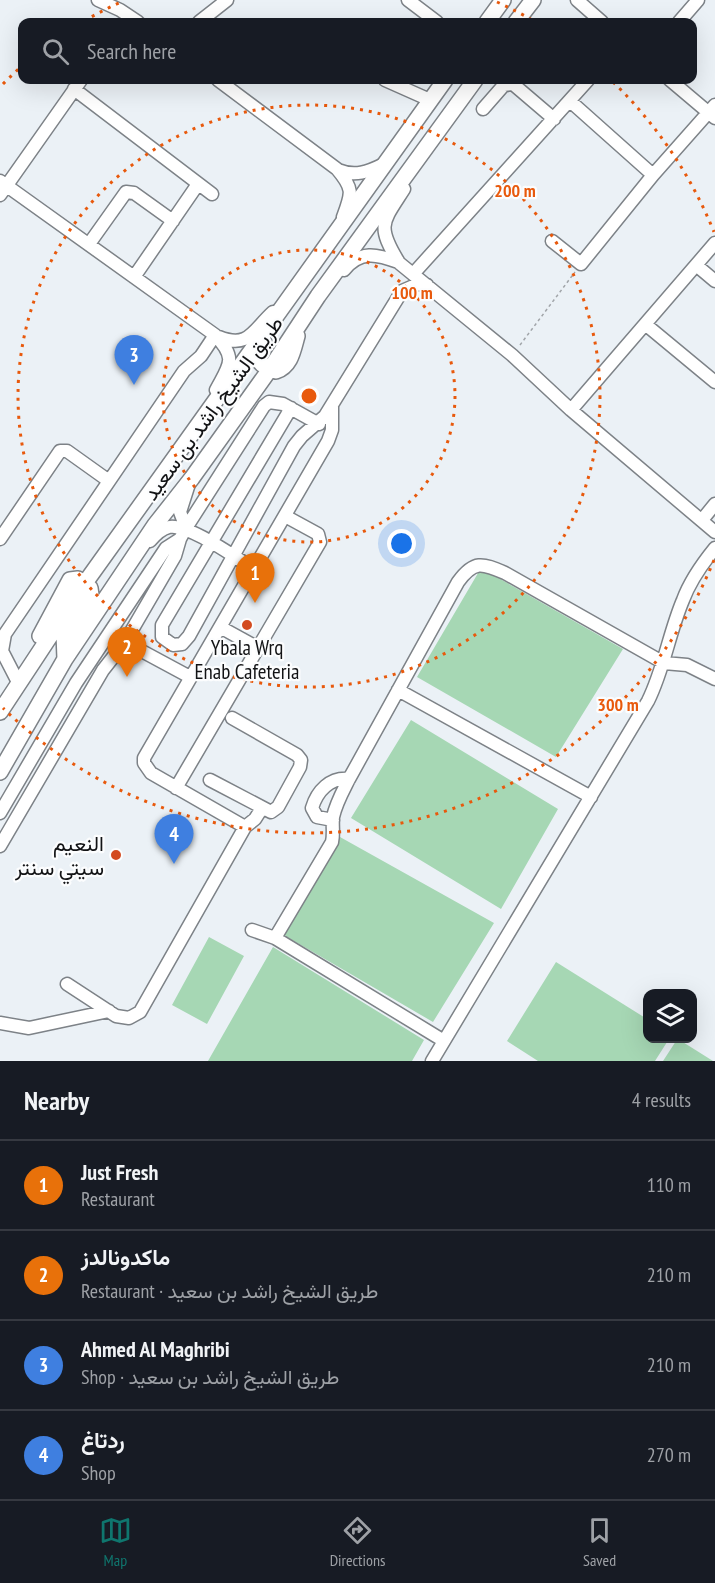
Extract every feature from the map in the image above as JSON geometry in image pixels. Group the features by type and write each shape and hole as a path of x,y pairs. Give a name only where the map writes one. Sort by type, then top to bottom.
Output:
{"main road":[{"path":"490,18 503,0"},
{"path":"522,18 533,0"},
{"name":"طريق الشيخ راشد بن سعيد","path":"0,712 85,583 442,84"},
{"name":"طريق الشيخ راشد بن سعيد","path":"0,772 65,659 155,525 192,478 270,369 318,296 472,84"},
{"path":"270,369 259,360 258,354 284,305"},
{"path":"65,659 64,634 92,592 85,583"}],"street":[{"path":"98,0 126,14"},
{"path":"203,18 227,0"},
{"path":"408,0 427,5 435,18"},
{"path":"487,18 493,0"},
{"path":"523,18 541,0"},
{"path":"577,0 597,18"},
{"path":"682,18 697,0"},
{"path":"0,195 4,183 78,84 212,194"},
{"path":"223,84 337,169 347,181 351,191 341,223"},
{"path":"394,84 430,100"},
{"path":"483,109 506,84"},
{"path":"513,84 554,119"},
{"path":"414,273 585,84"},
{"path":"552,241 581,264 653,175 713,112 675,84"},
{"path":"570,101 653,175"},
{"path":"291,408 162,625 162,637 173,645 182,644 189,636 294,446 307,431 319,424 402,291 404,278 400,264 388,246 384,224 388,213 415,171 419,157"},
{"path":"337,169 344,172 364,173 384,164"},
{"path":"4,183 215,335 232,342 244,340 284,305"},
{"path":"134,277 198,184"},
{"path":"89,244 126,192 134,193 173,221"},
{"path":"571,410 715,243"},
{"path":"318,296 329,288 348,264 357,258 379,255 400,264 414,273 512,355 571,410 715,532"},
{"path":"696,265 715,281"},
{"path":"402,291 418,284 427,285"},
{"path":"645,324 715,382"},
{"path":"210,410 230,360 227,349 215,335"},
{"path":"0,702 19,684 2,655 5,634 184,371 201,356 215,335"},
{"path":"0,846 103,670 125,642 175,556 183,533 264,406 275,401 319,424"},
{"path":"245,827 151,773 147,769 144,758 328,441 333,424 332,405"},
{"path":"0,539 60,451 67,451 109,481"},
{"path":"183,533 180,512 192,478"},
{"path":"702,520 715,504"},
{"path":"176,788 321,540 318,534 285,516"},
{"path":"117,582 156,534 168,527 210,542 255,569"},
{"path":"0,813 76,683 166,548 183,533"},
{"path":"432,1061 648,702 658,681 683,598 692,580 715,548"},
{"path":"275,938 332,842 335,808 349,779 458,582 474,565 485,564 505,573 664,663 687,665 715,679"},
{"path":"220,627 258,648"},
{"path":"125,642 190,677"},
{"path":"398,690 591,797"},
{"path":"210,780 271,812 278,807 300,767 301,760 297,755 232,718"},
{"path":"333,820 317,817 312,808 315,796 330,782 341,778 349,779"},
{"path":"8,799 23,808"},
{"path":"67,984 116,1016 129,1018 140,1012 245,827 255,819 262,808"},
{"path":"252,930 275,938 444,1041"},
{"path":"0,1023 29,1028 109,1011"}],"path":[{"path":"512,355 581,264"}],"green space":[{"path":"481,568 623,649 556,757 417,677"},
{"path":"411,720 558,809 501,909 351,818"},
{"path":"340,837 494,923 433,1022 282,934"},
{"path":"209,937 244,956 207,1024 172,1005"},
{"path":"273,947 424,1040 412,1061 208,1061"},
{"path":"556,962 643,1016 643,1043 666,1043 655,1061 538,1061 507,1041"},
{"path":"675,1043 684,1043 713,1061 663,1061"}],"place":[{"name":"Ahmed Al Maghribi","path":"134,385"},
{"name":"Just Fresh","path":"255,603"},
{"name":"Ybala Wrq Enab Cafeteria","path":"247,625"},
{"name":"ماكدونالدز","path":"127,677"},
{"name":"النعيم سيتي سنتر","path":"116,855"},
{"name":"ردتاغ","path":"174,864"}]}
